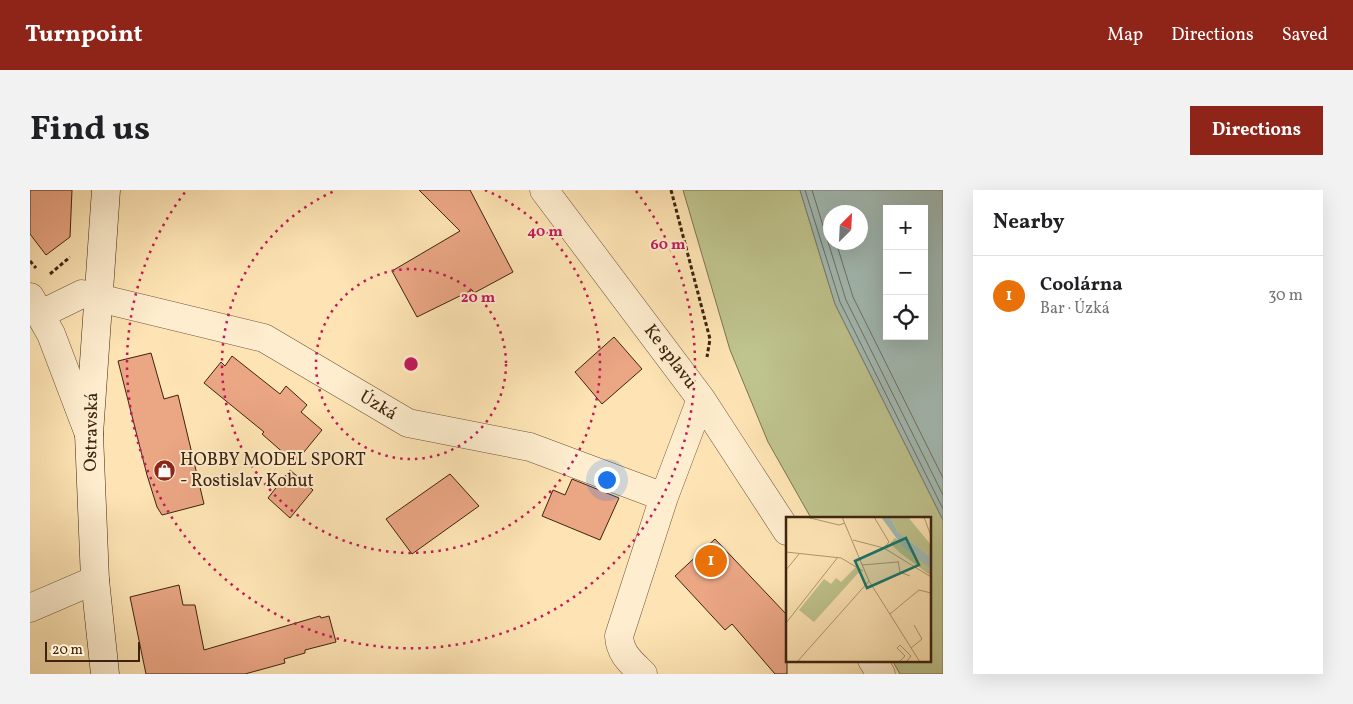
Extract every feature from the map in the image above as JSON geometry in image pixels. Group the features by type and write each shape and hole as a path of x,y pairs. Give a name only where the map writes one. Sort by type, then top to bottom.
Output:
{"street":[{"name":"Ostravská","path":"105,674 95,580 89,434 106,190"},
{"name":"Ke splavu","path":"544,190 702,399 786,530"},
{"name":"Úzká","path":"36,305 82,294 264,338 408,424 530,447 664,496"},
{"path":"36,305 89,434"},
{"path":"643,674 624,655 620,647 619,636 664,496 702,399"},
{"path":"30,608 95,580"},
{"path":"873,662 881,674"}],"path":[{"path":"671,190 710,339 706,364"},
{"path":"30,261 43,274 50,274 75,253"}],"green space":[{"path":"683,190 800,190 835,304 943,520 943,674 900,674 893,662 931,662 931,517 810,517 768,442 730,350"}],"water":[{"path":"800,190 943,190 943,520 835,304"}],"building":[{"path":"30,190 72,190 70,237 46,255 30,234"},
{"path":"419,190 470,190 513,272 474,293 472,290 417,317 392,271 460,231"},
{"path":"614,337 642,369 602,404 575,372"},
{"path":"151,353 164,399 178,395 204,504 162,515 157,507 147,475 118,361"},
{"path":"232,356 280,394 286,386 307,405 301,412 322,430 295,463 262,434 264,432 204,383 221,362 225,366"},
{"path":"290,470 313,490 290,518 268,498"},
{"path":"450,474 479,506 412,554 386,519"},
{"path":"572,479 619,498 600,540 542,516 553,490 565,495"},
{"path":"715,539 786,614 787,674 775,674 732,624 725,630 675,576"},
{"path":"179,585 183,605 195,605 204,650 320,616 321,618 329,616 336,642 305,650 305,653 284,659 285,663 245,674 146,674 130,597"}],"place":[{"name":"HOBBY MODEL SPORT - Rostislav Kohut","path":"164,470"},
{"name":"Coolárna","path":"711,561"}]}
